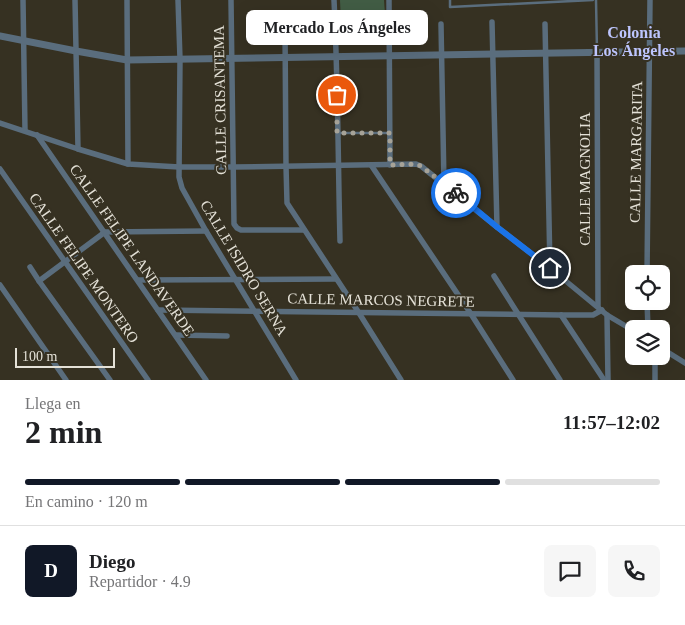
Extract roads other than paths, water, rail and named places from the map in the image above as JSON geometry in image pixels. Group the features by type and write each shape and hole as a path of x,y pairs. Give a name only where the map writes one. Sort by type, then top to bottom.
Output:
{"street":[{"path":"23,0 25,130"},
{"path":"75,0 78,149"},
{"path":"127,0 128,164"},
{"name":"CALLE ISIDRO SERNA","path":"178,0 180,59 179,177 182,188 296,380"},
{"name":"CALLE CRISANTEMA","path":"231,0 234,224 241,230 304,230"},
{"path":"334,0 340,241"},
{"path":"389,0 390,165"},
{"name":"CALLE MARGARITA","path":"647,265 650,0"},
{"path":"492,22 497,227"},
{"path":"442,24 444,184"},
{"path":"545,24 550,268"},
{"path":"285,29 287,203 359,312 401,380"},
{"path":"0,36 127,60 685,51"},
{"name":"CALLE MAGNOLIA","path":"597,52 602,310 608,380"},
{"path":"0,123 128,164 179,167 416,164 444,184 602,310 625,325"},
{"name":"CALLE FELIPE LANDAVERDE","path":"37,135 206,380"},
{"path":"370,165 471,314 513,380"},
{"name":"CALLE FELIPE MONTERO","path":"0,169 148,380"},
{"path":"39,281 105,232 206,231"},
{"path":"30,267 110,380"},
{"path":"494,276 560,380"},
{"path":"138,280 336,279"},
{"path":"0,285 66,380"},
{"name":"CALLE MARCOS NEGRETE","path":"158,310 593,315 602,310"},
{"path":"562,315 604,380"},
{"path":"176,335 227,336"},
{"path":"670,354 685,363"},
{"path":"655,365 655,380"}],"lane":[{"path":"450,0 450,6 595,0 597,52"},
{"path":"337,133 390,133"}],"place":[{"name":"Mercado Los Ángeles","path":"337,95"}],"district":[{"name":"Colonia Los Ángeles","path":"634,41"}]}
